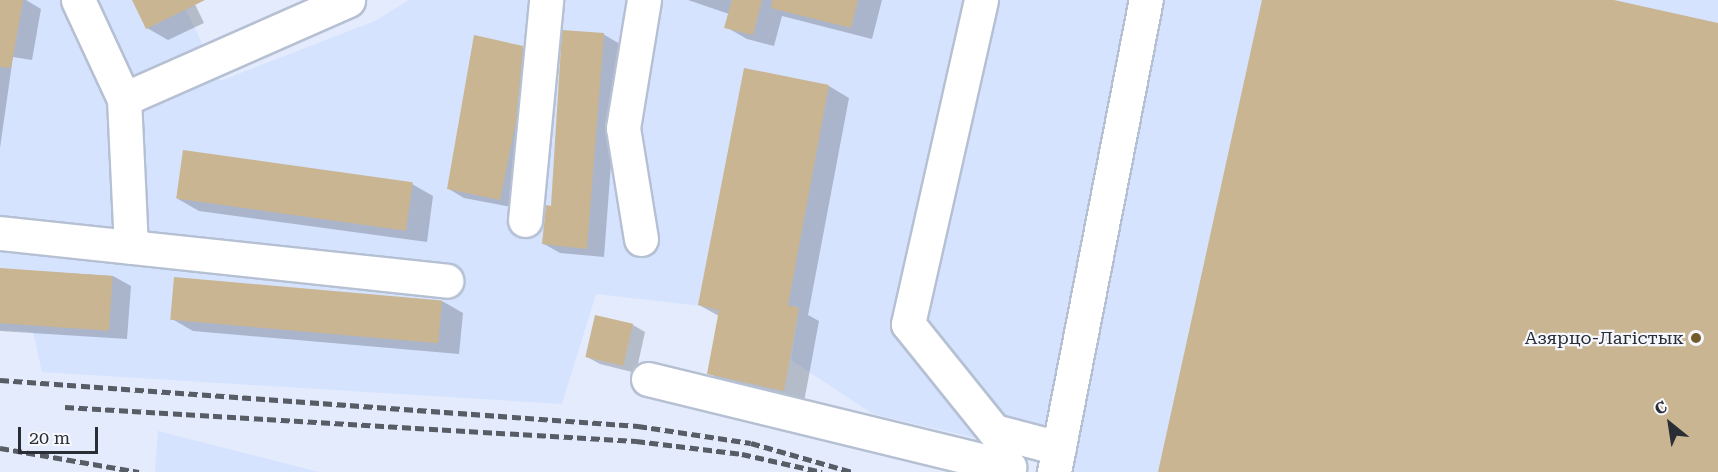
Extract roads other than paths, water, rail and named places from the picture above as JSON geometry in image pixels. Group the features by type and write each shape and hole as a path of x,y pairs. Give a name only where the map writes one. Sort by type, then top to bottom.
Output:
{"street":[{"path":"78,0 124,99 131,247"},
{"path":"124,99 348,0"},
{"path":"525,220 546,0"},
{"path":"641,238 623,128 644,0"},
{"path":"981,0 908,324 994,431 1056,460 1146,0"},
{"path":"0,233 446,281"},
{"path":"648,379 1009,467 1008,472"}],"railway":[{"path":"0,380 638,426 751,443 852,472"},
{"path":"65,407 636,441 742,454 822,472"},
{"path":"0,448 139,472"}],"place":[{"name":"Азярцо-Лагістык","path":"1696,338"}]}
